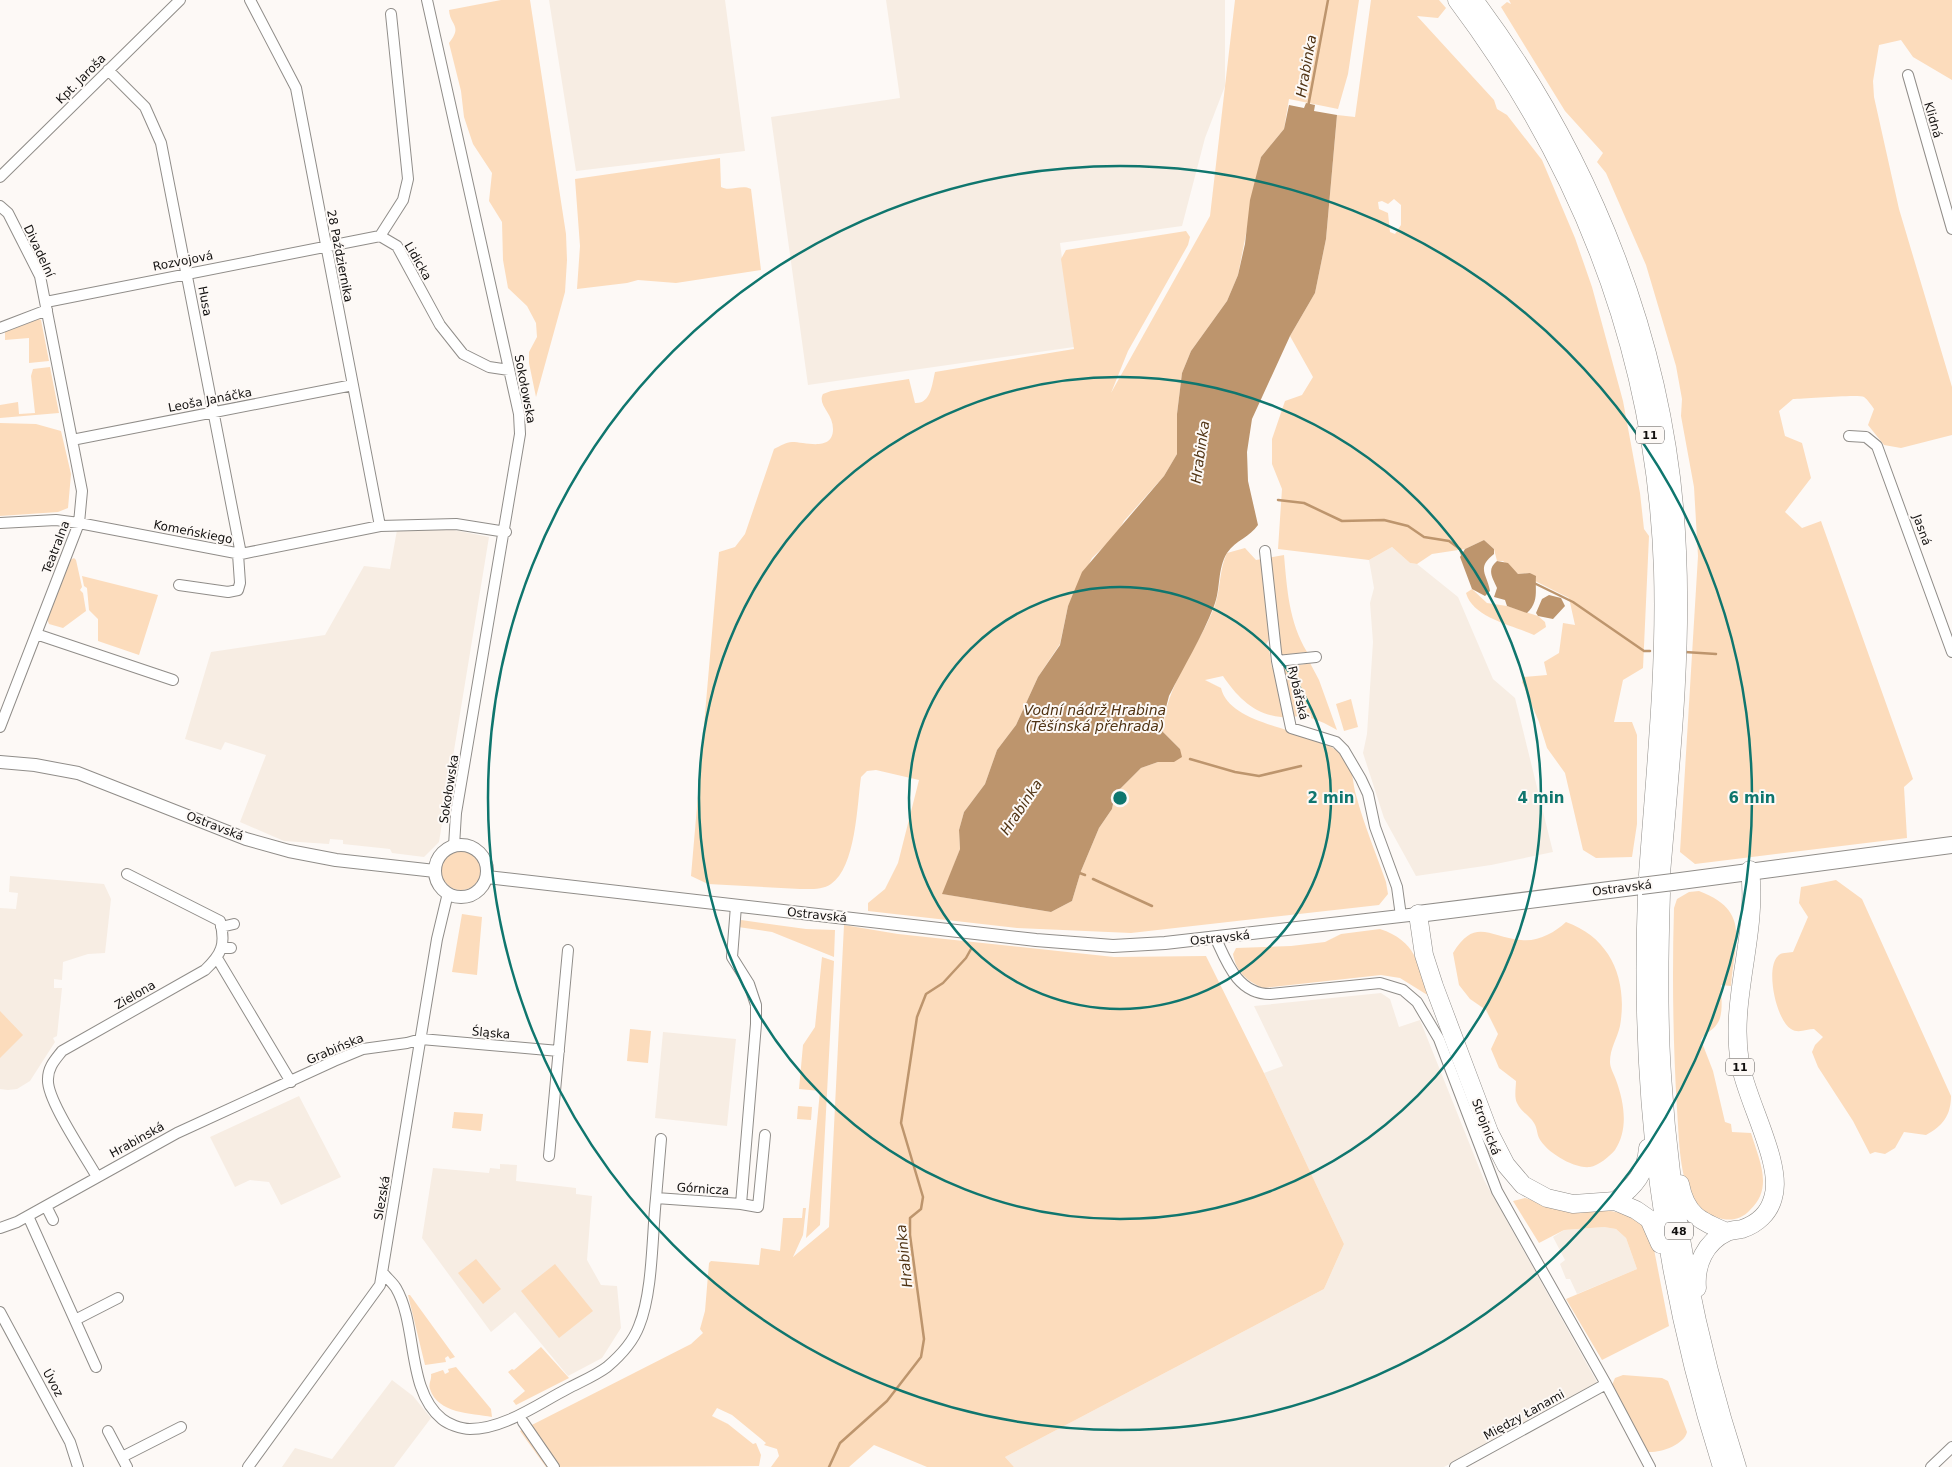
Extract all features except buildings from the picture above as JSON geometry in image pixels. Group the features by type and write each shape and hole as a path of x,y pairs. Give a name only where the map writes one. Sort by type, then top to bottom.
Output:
{"highway":[{"name":"11","path":"1456,0 1486,28"},
{"name":"11","path":"1474,0 1486,28 1582,208 1619,308 1641,391 1657,484 1663,578 1655,884 1660,1029 1658,1123 1643,1173 1634,1186 1615,1201"},
{"name":"11","path":"1658,1123 1684,1201 1695,1216 1728,1232 1749,1226 1762,1218 1770,1206 1776,1185 1774,1171 1743,1078 1738,1055 1738,1022 1750,923 1750,870"},
{"name":"11","path":"1644,961 1655,884"},
{"path":"1409,915 1489,1132 1506,1165 1523,1185 1547,1198 1574,1204 1615,1201 1643,1214 1653,1226 1678,1307"},
{"name":"48","path":"1644,961 1645,1033 1658,1123 1701,1338 1737,1467"},
{"name":"48","path":"1658,1123 1664,1226 1678,1307 1700,1397 1722,1467"},
{"path":"1701,1338 1696,1280 1698,1265 1710,1245 1728,1232"}],"main road":[{"name":"Ostravská","path":"1409,915 1952,845"}],"street":[{"name":"Kpt. Jaroša","path":"0,176 180,0"},
{"name":"28 Października","path":"250,0 296,88 380,526"},
{"name":"Sokołowska","path":"427,0 519,414 520,434 506,532 456,813 454,846"},
{"path":"380,236 402,200 408,179 391,14"},
{"name":"Husa","path":"108,70 145,107 161,143 214,412 239,554 240,583 238,590 228,592 179,585"},
{"name":"Klidná","path":"1908,75 1952,229"},
{"name":"Divadelní","path":"0,206 8,213 40,276 46,306"},
{"name":"Rozvojová","path":"0,328 46,306 186,274 380,236"},
{"name":"Lidicka","path":"380,236 397,246 440,326 463,354 489,367 509,370"},
{"name":"Teatralna","path":"0,727 79,523 82,491 46,306"},
{"name":"Leoša Janáčka","path":"72,440 353,385"},
{"name":"Jasná","path":"1849,436 1866,437 1876,446 1952,652"},
{"name":"Komeńskiego","path":"0,523 56,520 239,554 380,526 456,524 506,532"},
{"name":"Rybářská","path":"1265,551 1277,662 1291,728 1336,742 1344,750 1365,786 1375,828 1409,915"},
{"path":"36,634 173,680"},
{"path":"1277,662 1316,657"},
{"name":"Ostravská","path":"0,762 35,765 78,773 246,839 288,851 336,860 435,871"},
{"path":"466,845 478,851 486,861 487,877 481,888 472,895 460,897 448,893 439,884 435,871 439,857 454,846 466,845"},
{"path":"126,874 220,922 224,937 223,952 291,1082"},
{"name":"Ostravská","path":"487,877 736,906 1113,946 1216,939 1409,915"},
{"name":"Slezská","path":"248,1467 373,1296 384,1274 390,1224 437,938 448,893"},
{"name":"Górnicza","path":"656,1198 741,1204 756,1005 749,984 732,957 736,906"},
{"path":"221,927 234,924"},
{"name":"Strojnická","path":"1216,939 1230,968 1245,987 1254,992 1270,994 1380,984 1403,990 1417,1002 1439,1039 1497,1191 1606,1384 1650,1467"},
{"path":"549,1156 568,950"},
{"name":"Zielona","path":"97,1177 54,1101 48,1077 51,1065 62,1051 205,970 223,952"},
{"name":"Śląska","path":"421,1039 559,1052"},
{"name":"Grabińska","path":"291,1082 363,1049 407,1043 421,1039"},
{"name":"Hrabinská","path":"0,1228 28,1216 177,1133 291,1082"},
{"path":"741,1204 758,1207 765,1135"},
{"path":"384,1274 396,1288 403,1308 422,1390 430,1405 442,1419 457,1427 468,1430 484,1428 504,1421 606,1368 630,1342 639,1326 647,1294 661,1139"},
{"path":"46,1206 53,1220"},
{"path":"28,1216 96,1367"},
{"path":"75,1320 118,1298"},
{"name":"Úvoz","path":"0,1312 70,1442 78,1467"},
{"name":"Między Łanami","path":"1455,1467 1606,1384"},
{"path":"523,1422 554,1467"},
{"path":"122,1457 181,1427"},
{"path":"108,1431 127,1467"},
{"path":"1932,1467 1952,1447"}],"shaded area":[{"path":"501,0 530,0 566,234 565,292 536,397 529,363 529,352 537,337 536,323 527,306 508,288 503,260 502,222 489,201 492,173 473,144 464,117 461,91 449,43 455,32 455,26 449,10"},
{"path":"549,0 725,0 745,151 576,171"},
{"path":"886,0 1225,0 1225,86 1205,138 1182,226 1060,243 1074,347 808,385 771,117 900,98"},
{"path":"1235,0 1359,0 1348,74 1338,109 1289,99 1284,129 1261,157 1238,275 1227,301 1191,351 1182,373 1177,414 1177,454 1164,476 1124,521 1116,535 1092,558 1068,606 1060,644 1038,677 1016,725 997,750 985,784 964,812 959,830 960,849 943,894 1051,912 1072,901 1081,871 1099,828 1112,809 1115,794 1141,768 1158,762 1174,762 1180,749 1163,732 1170,698 1176,682 1215,605 1227,553 1245,548 1256,560 1284,555 1288,593 1293,617 1296,629 1307,652 1282,655 1278,639 1270,638 1265,646 1269,649 1272,668 1285,668 1310,663 1319,680 1337,730 1320,721 1306,717 1281,717 1263,713 1241,698 1223,676 1205,680 1221,688 1228,702 1240,712 1330,746 1347,760 1359,806 1386,882 1388,894 1379,905 1131,933 1017,928 868,911 868,903 885,889 898,863 919,780 876,770 867,771 861,777 854,835 846,864 839,876 828,886 816,889 800,889 708,884 691,876 719,552 735,547 745,534 774,449 790,442 817,444 828,441 832,436 833,429 831,418 822,402 822,398 823,394 831,391 909,379 915,403 928,397 935,372 1074,349 1061,259 1066,250 1186,231 1190,237 1188,245 1128,351 1111,393 1210,216"},
{"path":"1371,0 1439,0 1446,8 1438,18 1417,16 1494,100 1497,109 1507,115 1542,160 1575,238 1592,287 1623,401 1640,493 1644,529 1649,536 1643,668 1623,680 1614,722 1632,722 1637,735 1637,824 1632,857 1596,858 1583,850 1565,773 1547,748 1539,722 1522,682 1524,677 1547,675 1544,662 1559,653 1563,623 1575,625 1569,598 1535,581 1536,577 1530,573 1518,574 1503,561 1497,561 1494,549 1484,540 1465,549 1432,554 1417,564 1410,563 1392,547 1369,560 1278,549 1282,489 1272,464 1272,439 1285,401 1302,395 1313,377 1290,336 1315,293 1326,239 1337,115 1355,117","holes":["1394,199 1401,205 1401,225 1395,234 1390,232 1388,213 1379,209 1378,202 1382,201 1388,204"]},
{"path":"1509,0 1952,0 1952,80 1913,57 1901,40 1879,45 1873,81 1874,97 1899,209 1952,387 1952,435 1901,448 1884,445 1868,425 1874,409 1864,397 1860,396 1793,399 1779,411 1785,436 1802,443 1811,478 1785,512 1802,528 1821,521 1913,779 1904,787 1907,838 1695,864 1680,852 1698,556 1694,487 1681,416 1682,399 1676,366 1646,265 1606,173 1597,162 1603,153 1565,111 1501,7 1507,2 1511,4"},
{"path":"720,158 721,187 728,189 743,187 751,189 761,270 676,283 638,280 577,289 580,246 575,179"},
{"path":"39,319 41,320 49,361 29,363 29,338 5,340 5,332"},
{"path":"50,367 59,413 0,418 0,405 18,402 19,414 35,413 31,376 33,369"},
{"path":"0,423 36,424 61,431 71,474 68,508 58,512 0,516"},
{"path":"449,529 489,537 439,842 424,857 392,853 390,849 343,844 343,840 330,839 329,844 284,841 240,822 266,755 225,742 221,750 185,739 211,652 325,635 364,566 390,569 397,530"},
{"path":"1392,547 1410,563 1417,564 1458,597 1493,679 1515,698 1553,852 1491,865 1416,876 1384,818 1363,753 1367,734 1373,642 1370,603 1374,588 1369,560"},
{"path":"74,558 76,560 82,587 80,590 83,593 86,611 63,628 49,624 47,619 70,560"},
{"path":"82,576 158,595 139,655 98,641 98,619 89,610 87,588 84,586"},
{"path":"1472,589 1487,603 1507,606 1538,616 1545,622 1546,627 1534,635 1494,620 1476,609 1470,602 1466,593"},
{"path":"1351,699 1358,727 1344,731 1336,704"},
{"path":"461,850 475,856 481,870 475,884 461,890 447,884 441,870 447,856"},
{"path":"10,876 104,884 111,899 105,953 88,954 63,962 62,980 54,979 54,988 62,988 57,1036 53,1038 55,1042 30,1081 17,1089 8,1090 0,1089 0,908 16,909 18,893 9,892"},
{"path":"1836,880 1862,899 1951,1096 1948,1114 1937,1128 1926,1135 1904,1132 1895,1148 1885,1154 1875,1152 1870,1154 1853,1121 1818,1067 1812,1052 1815,1045 1823,1037 1814,1029 1800,1031 1791,1029 1781,1015 1774,994 1772,971 1774,962 1781,954 1793,952 1808,917 1799,903 1801,887"},
{"path":"1699,891 1716,899 1727,908 1733,918 1736,930 1731,986 1721,985 1721,1016 1715,1026 1701,1040 1713,1071 1725,1122 1731,1124 1732,1132 1751,1133 1761,1163 1763,1183 1757,1201 1750,1210 1738,1218 1730,1220 1713,1216 1696,1204 1686,1185 1680,1153 1674,1034 1674,908 1677,899 1689,892"},
{"path":"462,914 482,917 477,975 452,972"},
{"path":"741,920 806,929 835,930 834,957 772,932 738,927"},
{"path":"1566,922 1582,929 1605,950 1613,963 1621,993 1620,1026 1611,1052 1610,1062 1619,1088 1624,1124 1615,1150 1600,1163 1590,1167 1576,1165 1561,1158 1548,1149 1539,1138 1536,1126 1516,1101 1516,1081 1499,1068 1491,1049 1498,1034 1486,1010 1470,999 1459,985 1453,953 1468,935 1476,932 1491,933 1521,940 1534,940 1551,933"},
{"path":"844,925 898,934 1114,957 1206,956 1264,1073 1344,1244 1324,1289 1005,1457 1014,1467 927,1467 874,1445 849,1467 771,1467 779,1456 777,1449 764,1445 766,1443 732,1415 717,1408 712,1416 728,1424 753,1444 756,1443 761,1455 759,1466 546,1467 520,1431 691,1344 703,1333 700,1329 705,1311 709,1263 711,1261 759,1265 761,1248 780,1251 783,1218 802,1218 803,1208 806,1208 803,1235 793,1257 829,1227"},
{"path":"1380,929 1401,940 1414,955 1429,996 1400,978 1381,975 1263,988 1243,975 1234,960 1233,954 1236,948 1291,946 1325,942 1341,934"},
{"path":"822,957 834,961 820,1225 806,1238 820,1091 799,1089 803,1045 815,1027"},
{"path":"1381,993 1390,999 1399,1027 1420,1020 1484,1180 1598,1384 1444,1467 1014,1467 1005,1457 1324,1289 1344,1244 1264,1073 1283,1066 1254,1006"},
{"path":"0,1011 23,1035 0,1058"},
{"path":"630,1029 651,1031 648,1063 627,1061"},
{"path":"663,1032 736,1039 727,1126 655,1118"},
{"path":"299,1096 341,1177 281,1205 269,1182 250,1180 235,1187 210,1137"},
{"path":"798,1106 812,1107 811,1120 797,1119"},
{"path":"454,1112 483,1114 481,1131 452,1128"},
{"path":"500,1164 517,1165 516,1181 576,1188 576,1194 592,1196 587,1260 601,1285 617,1286 621,1328 602,1358 568,1376 515,1312 491,1332 422,1238 433,1168 489,1173 490,1168 500,1169"},
{"path":"1525,1198 1553,1206 1606,1210 1635,1216 1651,1234 1669,1326 1602,1360 1566,1299 1637,1269 1626,1238 1616,1229 1604,1227 1564,1230 1539,1243 1513,1201"},
{"path":"1604,1227 1616,1229 1626,1238 1637,1269 1577,1294 1570,1279 1566,1279 1560,1264 1565,1260 1553,1237 1564,1230"},
{"path":"476,1259 501,1289 483,1304 458,1273"},
{"path":"555,1264 593,1311 559,1338 521,1291"},
{"path":"408,1295 410,1295 455,1357 450,1359 448,1356 445,1358 446,1362 425,1365"},
{"path":"541,1347 569,1378 516,1405 513,1401 525,1391 508,1372 512,1369 514,1370"},
{"path":"456,1367 491,1409 492,1417 456,1411 440,1403 434,1397 430,1389 431,1374 443,1370 445,1374 449,1372 448,1369"},
{"path":"1623,1375 1662,1378 1668,1381 1687,1432 1681,1441 1665,1450 1648,1452 1612,1385 1615,1378"},
{"path":"392,1380 413,1396 431,1418 394,1467 282,1467 295,1448 332,1459"}],"water":[{"name":"Vodní nádrž Hrabina (Těšínská přehrada)","path":"1306,103 1315,105 1314,111 1337,115 1326,239 1315,293 1290,336 1252,419 1247,452 1248,481 1258,525 1227,553 1222,566 1214,606 1169,696 1164,715 1163,732 1180,749 1182,757 1174,762 1158,762 1141,768 1115,794 1112,809 1099,828 1081,871 1072,901 1051,912 942,894 960,849 959,830 964,812 985,784 997,750 1016,725 1038,677 1060,645 1068,606 1082,572 1164,476 1177,454 1177,414 1182,373 1191,351 1227,301 1238,275 1245,244 1250,200 1261,157 1284,129 1289,105 1304,108"},
{"path":"1484,540 1494,549 1494,554 1485,563 1484,567 1490,591 1485,596 1472,589 1460,557 1465,549"},
{"path":"1497,561 1508,563 1518,574 1530,573 1536,576 1535,600 1527,613 1507,606 1505,600 1494,597 1497,588 1491,571"},
{"path":"1549,595 1561,598 1565,606 1553,619 1538,616 1536,613 1542,599"}],"waterway":[{"name":"Hrabinka","path":"1308,107 1328,0"},
{"path":"1278,500 1304,503 1342,521 1384,520 1408,526 1424,537 1449,541 1460,549 1463,557"},
{"path":"1534,583 1573,602 1644,651 1650,651"},
{"path":"1685,652 1716,654"},
{"path":"1190,759 1235,772 1259,776 1301,766"},
{"path":"1077,872 1085,875"},
{"path":"1093,879 1152,906"},
{"name":"Hrabinka","path":"829,1467 840,1443 887,1401 921,1357 924,1339 910,1235 910,1218 921,1209 923,1197 901,1123 917,1017 926,994 943,983 966,958 971,949"}]}
